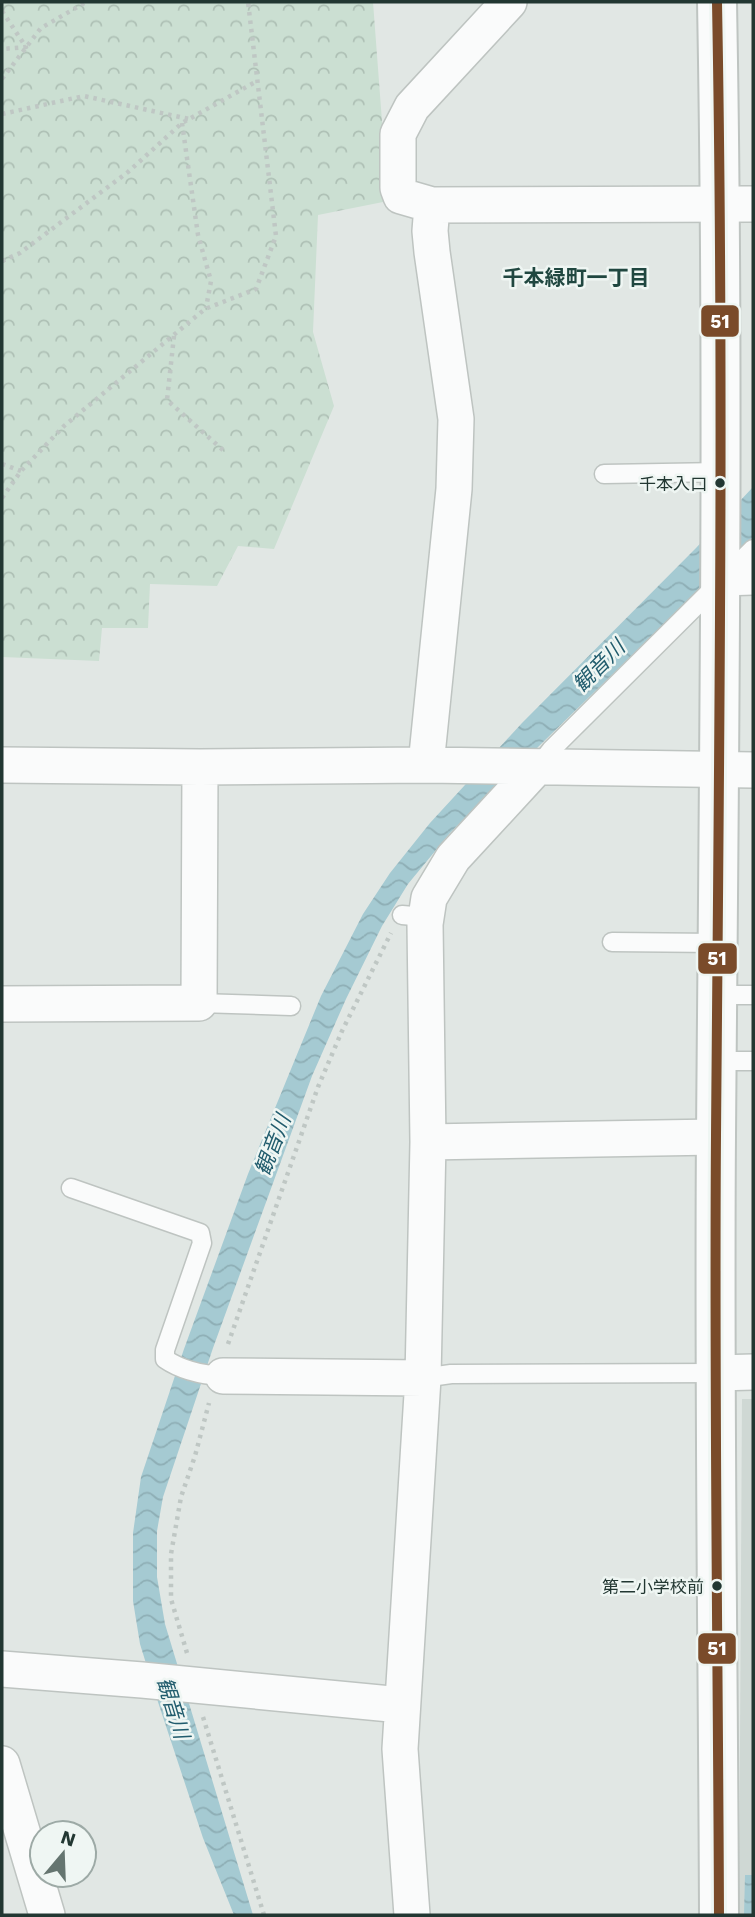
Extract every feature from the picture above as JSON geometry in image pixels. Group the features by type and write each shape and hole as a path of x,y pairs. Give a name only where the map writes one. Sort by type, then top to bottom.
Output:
{"street":[{"path":"509,2 412,107 398,134 398,188 401,195 432,205 737,204"},
{"path":"717,2 737,204 720,514 732,575 736,770 718,943 735,995 735,1061 716,1138 735,1373 719,1915"},
{"path":"426,765 454,489 456,419 432,252 432,205"},
{"path":"2,765 426,765 736,770"},
{"path":"2,1004 199,1003 200,767"},
{"path":"412,1915 400,1749 423,1378 428,1142 414,916 429,898 453,858 531,768"},
{"path":"428,1142 716,1138"},
{"path":"217,1374 423,1378"},
{"path":"2,1669 193,1683 401,1705"},
{"path":"2,1763 47,1915"}],"lane":[{"path":"604,474 721,472"},
{"path":"531,768 732,575 753,549"},
{"path":"611,942 718,943"},
{"path":"199,1003 291,1006"},
{"path":"71,1188 200,1233 202,1243 165,1350 165,1359 172,1364 217,1374"},
{"path":"423,1378 452,1374 735,1373"}],"path":[{"path":"2,79 41,28 86,2"},
{"path":"2,498 21,471 64,426 205,309 256,289 276,236 248,2"},
{"path":"2,10 26,47"},
{"path":"2,49 26,47"},
{"path":"2,261 20,253 128,172 182,123 257,81"},
{"path":"2,114 84,96 190,119"},
{"path":"182,123 198,235 211,281 205,309"},
{"path":"174,335 167,400 224,451"},
{"path":"2,464 21,471"},
{"path":"264,1915 204,1723 171,1599 171,1554 181,1497 217,1374 318,1087 368,978 414,916"}],"shaded area":[{"path":"742,1399 753,1399 753,1915 739,1915"}],"green space":[{"path":"2,2 373,2 388,201 318,215 313,332 334,406 274,549 238,546 217,586 150,584 148,628 102,628 99,661 2,657"}],"water":[{"name":"観音川","path":"753,487 753,537 450,833 408,884 382,926 312,1076 213,1348 163,1497 157,1531 157,1577 165,1624 253,1915 234,1915 203,1838 158,1702 140,1644 133,1601 133,1533 141,1477 184,1349 248,1174 321,996 363,914 390,873 430,823 522,723"},
{"path":"745,1875 753,1875 753,1915 744,1915"}],"transit line":[{"name":"51","path":"717,2 721,427 716,1233 719,1915"}],"place":[{"name":"千本入口","path":"720,483"},
{"name":"第二小学校前","path":"717,1586"}],"district":[{"name":"千本緑町一丁目","path":"576,278"}]}
